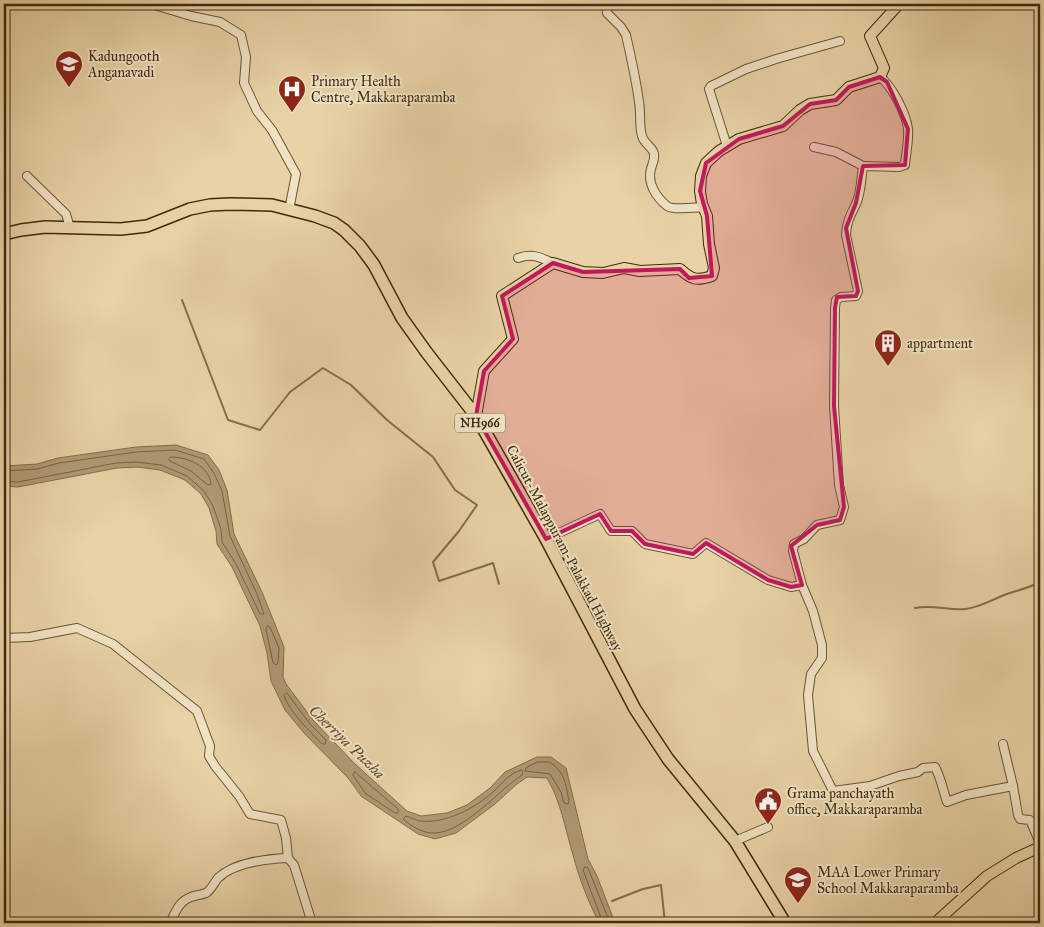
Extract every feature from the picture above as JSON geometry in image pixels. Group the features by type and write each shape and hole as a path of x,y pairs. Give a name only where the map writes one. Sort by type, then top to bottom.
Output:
{"highway":[{"name":"Calicut-Malappuram-Palakkad Highway","path":"4,234 45,227 121,229 147,226 190,209 230,204 272,205 315,216 334,223 344,230 360,246 374,265 402,318 427,354 476,416 546,539 635,709 668,759 735,841 785,923"}],"main road":[{"path":"476,416 484,371 513,339 502,296 553,263 583,272 604,273 624,268 640,271 680,270 690,278 702,280 712,276 714,268 709,244 708,216 700,191 701,176 706,163 719,151 738,139 783,126 800,110 810,104 836,100 849,87 880,77 884,68 870,36 895,5"},
{"path":"935,923 987,876 1016,858 1040,847"}],"street":[{"path":"151,4 191,16 220,22 241,35 246,57 244,83 257,111 272,130 296,174 289,210"},
{"path":"607,4 607,13 626,34 640,103 641,136 654,153 654,160 650,171 652,186 667,207 704,208"},
{"path":"727,146 710,89 711,86 754,66 840,41"},
{"path":"814,147 836,152 863,167 899,167 904,164 908,129 901,108 887,82 880,77"},
{"path":"863,167 856,203 846,228 858,291 856,296 841,296 836,300 835,308 834,406 839,485 844,507 840,520 817,525 804,539 794,544 793,551 802,585 813,610 822,645 822,658 811,674 808,695 813,751 833,791 870,786 918,772 923,768 935,767 940,776 946,802 966,795 1014,786"},
{"path":"27,176 66,214 70,228"},
{"path":"518,258 527,254 534,255 553,263"},
{"path":"546,539 600,514 611,530 632,531 645,544 693,554 706,543 768,580 790,587 802,585"},
{"path":"4,638 30,637 77,628 113,644 196,711 210,746 209,756 250,814 281,820 286,838 288,858 294,865 312,923"},
{"path":"1003,744 1014,786 1018,815 1020,819 1030,820 1040,843"},
{"path":"735,841 768,827"},
{"path":"170,923 179,905 191,896 207,892 218,878 232,870 276,858 288,858"}],"highlighted area":[{"path":"880,77 887,82 908,129 905,165 863,166 856,203 846,228 858,291 856,296 837,297 835,308 834,406 844,507 840,520 817,525 791,546 802,585 791,587 768,580 706,543 693,554 645,544 632,531 611,531 600,514 546,539 476,416 484,371 513,339 502,296 553,263 583,272 680,269 689,278 712,276 707,216 700,191 706,163 739,139 783,126 810,104 836,100 849,87"}],"water":[{"path":"176,445 208,455 219,470 227,490 234,534 262,592 284,647 283,677 286,684 313,720 355,764 407,811 421,816 447,813 467,805 490,788 505,772 537,757 551,757 566,768 588,859 597,876 615,923 599,923 595,915 578,872 559,806 547,778 527,777 456,833 435,839 418,834 361,796 349,779 305,734 285,710 271,681 267,653 260,626 232,567 217,544 216,531 209,508 201,494 185,480 160,470 137,467 117,468 18,487 4,486 4,466 37,464 58,458 136,447"}],"waterway":[{"path":"182,300 228,420 260,430 290,392 323,368 351,385 387,420 433,457 455,490 477,505 459,531 433,562 439,581 493,563 499,584"},
{"path":"915,608 971,608 1040,582"},
{"path":"612,901 643,889 661,885 665,923"}],"place":[{"name":"Kadungooth Anganavadi","path":"69,88"},
{"name":"Primary Health Centre, Makkaraparamba","path":"292,113"},
{"name":"appartment","path":"888,367"},
{"name":"Grama panchayath office, Makkaraparamba","path":"768,825"},
{"name":"MAA Lower Primary School Makkaraparamba","path":"798,904"}],"water label":[{"name":"Cherriya Puzha","path":"347,742"}]}
